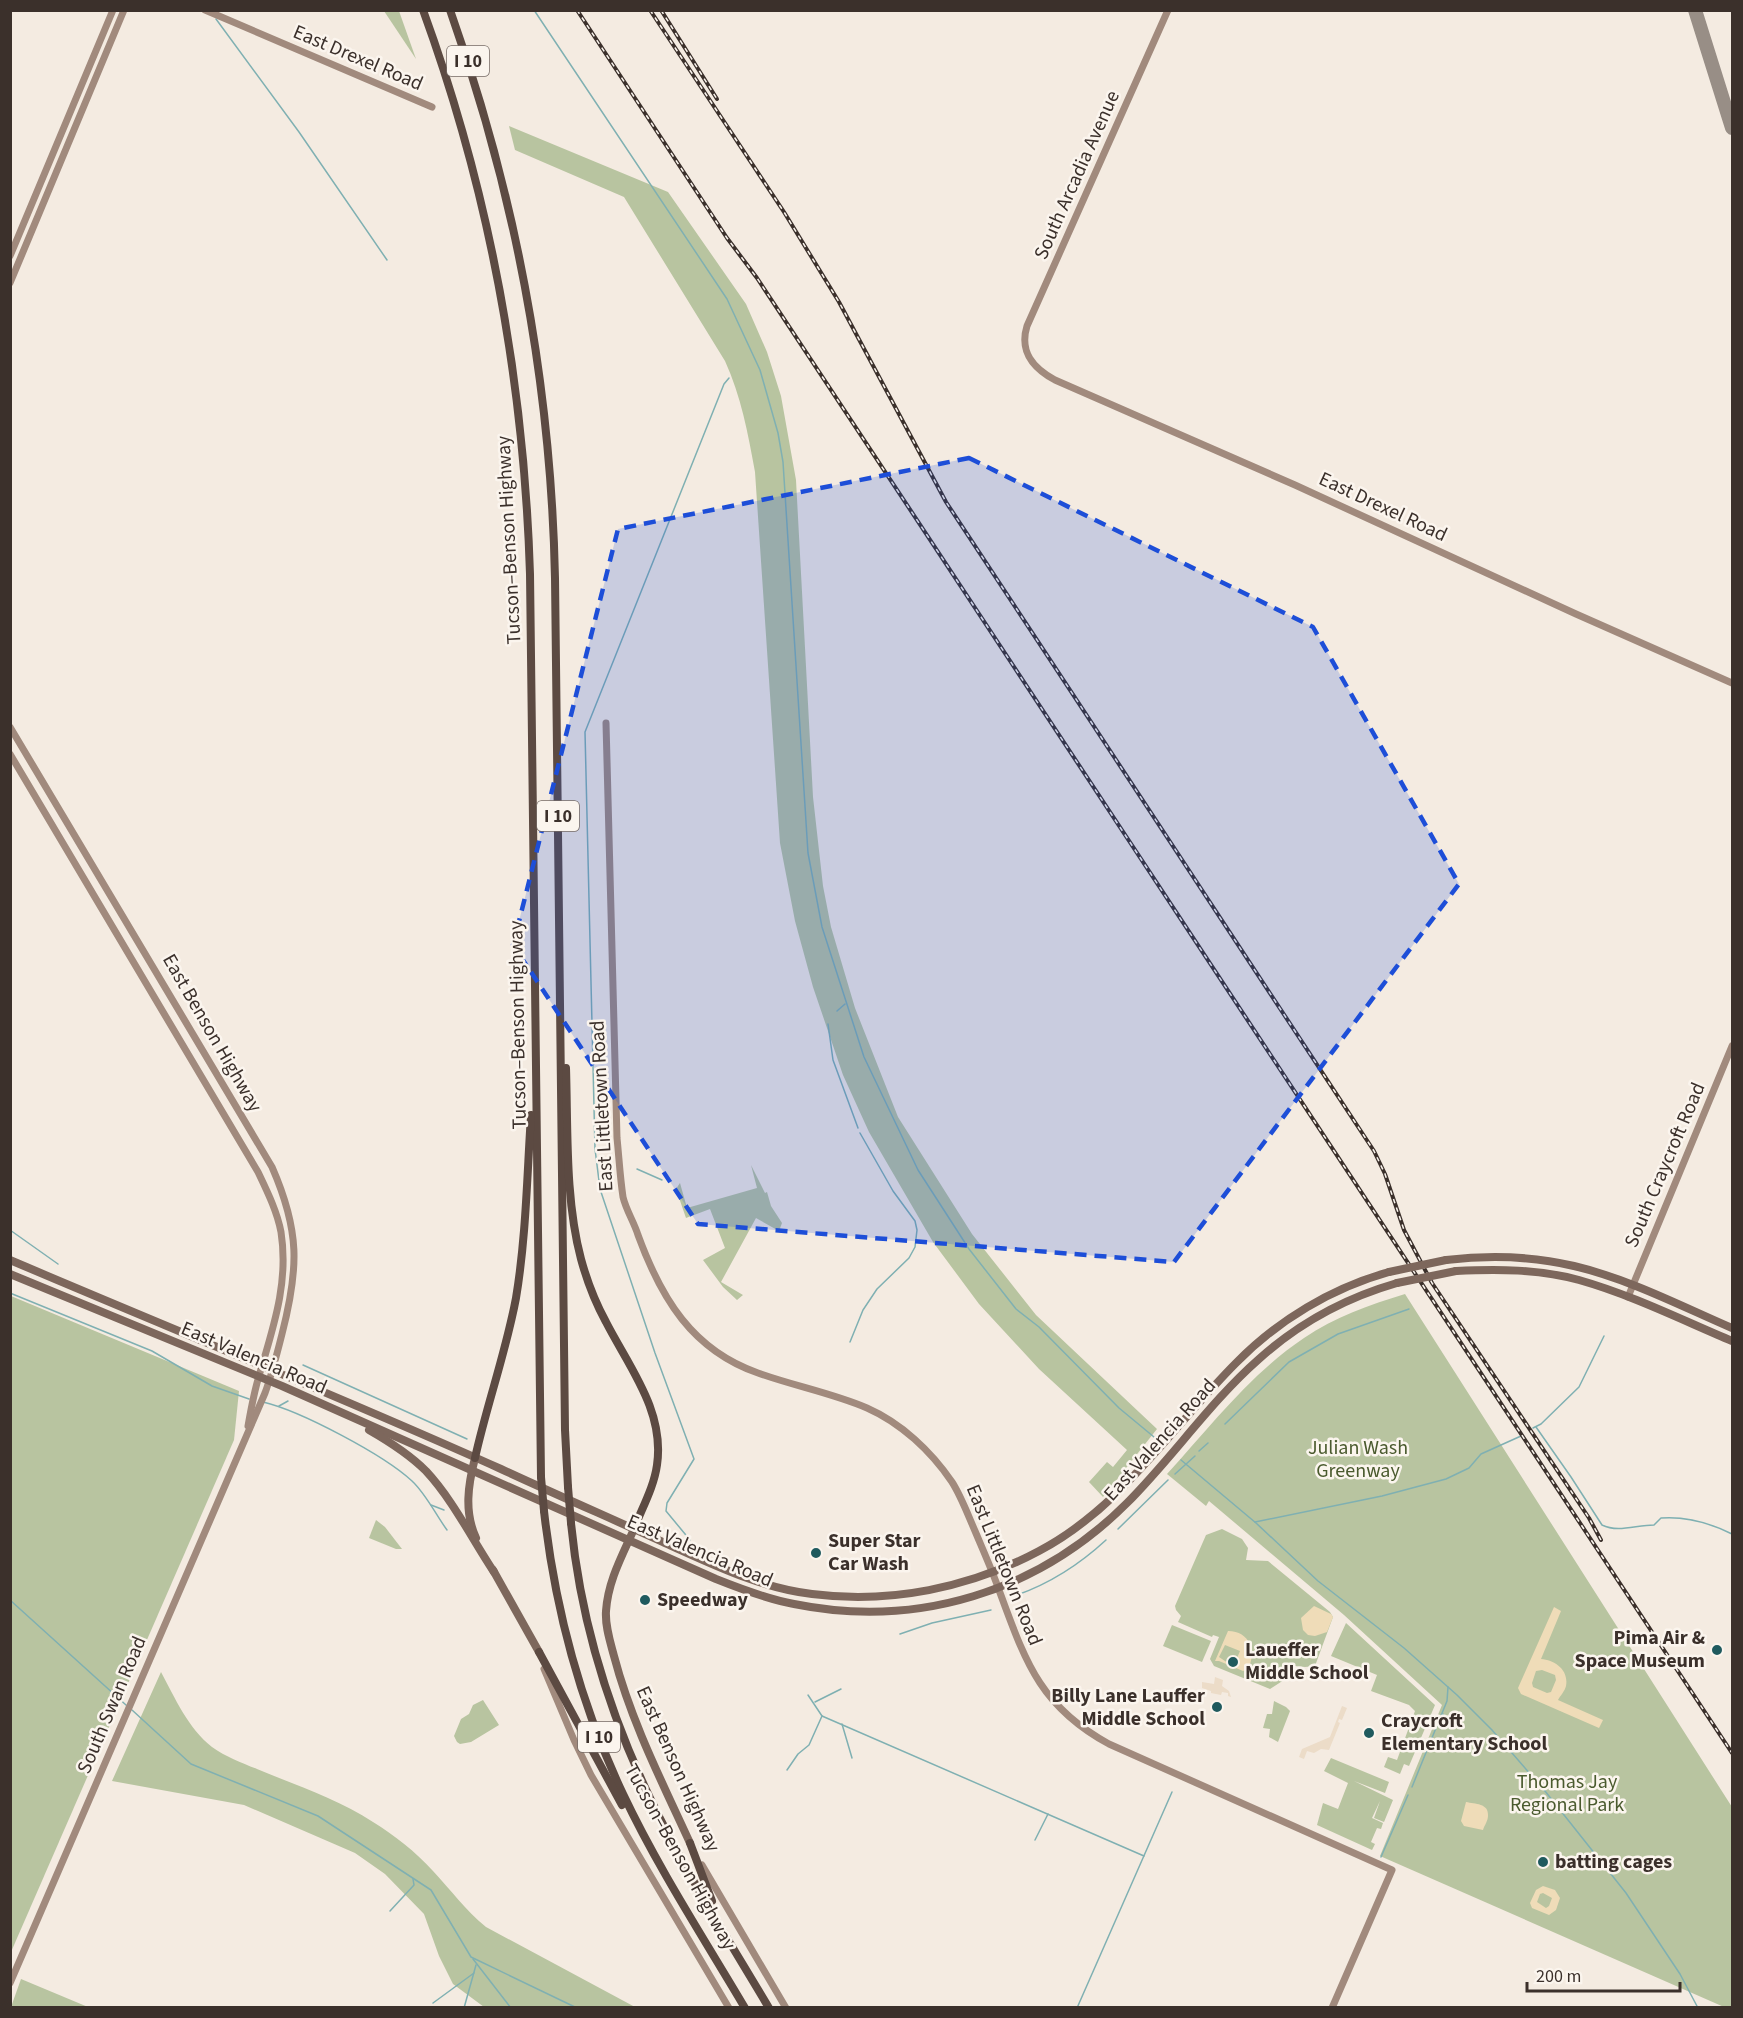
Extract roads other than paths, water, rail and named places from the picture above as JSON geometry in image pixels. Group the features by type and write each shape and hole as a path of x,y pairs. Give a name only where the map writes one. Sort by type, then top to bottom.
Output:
{"highway":[{"name":"Tucson–Benson Highway","path":"423,10 464,136 486,221 504,314 524,463 530,574 541,1477 551,1559 565,1632 582,1689 616,1779 641,1830 745,2007"},
{"name":"Tucson–Benson Highway","path":"450,10 484,113 515,235 530,314 549,456 555,568 564,1402 568,1488 586,1612 619,1725 638,1772 664,1825 769,2007"},
{"path":"559,894 571,1189 577,1239 593,1296 649,1403 658,1438 655,1476 634,1529"},
{"path":"475,1458 502,1357 518,1282 535,1046"},
{"path":"539,1652 635,1828 706,1942"},
{"path":"690,1844 723,1930"}],"main road":[{"name":"East Valencia Road","path":"10,1260 262,1366 745,1577 769,1586 814,1595 856,1598 937,1589 993,1574 1051,1545 1101,1508 1126,1485 1238,1360 1276,1328 1302,1310 1335,1292 1389,1272 1446,1260 1490,1256 1536,1259 1584,1268 1732,1328"},
{"name":"East Valencia Road","path":"10,1274 259,1376 742,1589 792,1604 829,1610 881,1612 923,1608 999,1588 1043,1567 1104,1525 1128,1502 1245,1372 1282,1339 1338,1305 1397,1283 1456,1271 1517,1270 1554,1275 1578,1280 1628,1297 1732,1341"},
{"path":"339,1413 395,1445 426,1472 444,1494 494,1572"},
{"path":"475,1458 467,1507 474,1534 539,1652"},
{"name":"East Benson Highway","path":"634,1529 617,1566 608,1593 607,1631 636,1723 690,1844"}],"street":[{"path":"10,256 113,10"},
{"path":"10,283 124,10"},
{"name":"East Drexel Road","path":"205,10 432,107"},
{"name":"South Arcadia Avenue","path":"1026,354 1024,336 1029,322 1168,10"},
{"name":"East Drexel Road","path":"1026,354 1035,367 1055,380 1305,489 1732,683"},
{"name":"East Littletown Road","path":"606,723 617,1138 624,1199 647,1261 671,1307 688,1328 731,1361 757,1373 868,1408 900,1427 914,1439 953,1484 999,1588 1018,1642 1035,1678 1057,1706 1085,1730 1109,1744 1392,1870 1332,2007"},
{"name":"East Benson Highway","path":"10,727 272,1167 283,1193 295,1243 296,1266 289,1310 270,1381"},
{"name":"East Benson Highway","path":"10,754 246,1152 273,1203 281,1230 284,1260 282,1287 278,1311 259,1376"},
{"name":"South Craycroft Road","path":"1628,1297 1732,1046"},
{"name":"South Swan Road","path":"10,1983 245,1440 256,1405 255,1395 259,1376"},
{"name":"South Swan Road","path":"256,1405 263,1398 270,1381"},
{"path":"539,1652 570,1731 591,1775 729,2007"},
{"name":"East Benson Highway","path":"690,1844 786,2007"}],"waterway":[{"path":"534,10 727,299 760,370 778,433 783,462 808,853 822,927 864,1057 918,1170 969,1249 1016,1309 1039,1327 1119,1408 1154,1437"},
{"path":"216,19 299,132 387,260"},
{"path":"690,1540 666,1511 667,1503 694,1459 655,1353 600,1189 595,1149 585,732 724,384 729,378"},
{"path":"837,1011 845,1004"},
{"path":"828,1024 833,1060 858,1128"},
{"path":"850,1342 863,1310 877,1289 909,1258 915,1247 917,1230 915,1221 893,1191 860,1133"},
{"path":"637,1169 662,1180"},
{"path":"10,1230 58,1264"},
{"path":"10,1293 152,1351 212,1386 249,1399"},
{"path":"1225,1424 1289,1362 1338,1334 1409,1309"},
{"path":"1533,1428 1541,1424 1579,1387 1604,1336"},
{"path":"303,1365 467,1439"},
{"path":"279,1406 288,1401"},
{"path":"263,1402 319,1424 382,1459 412,1481 447,1530"},
{"path":"1536,1427 1602,1525 1627,1528 1654,1525 1661,1518 1680,1518 1707,1524 1732,1534"},
{"path":"1255,1522 1382,1496 1446,1479 1469,1468 1481,1454 1521,1436"},
{"path":"1199,1451 1208,1443"},
{"path":"1175,1474 1195,1456"},
{"path":"1181,1460 1256,1523 1318,1581 1404,1648 1492,1730 1545,1791 1626,1893 1680,1974 1698,2008"},
{"path":"1118,1529 1168,1480"},
{"path":"431,1505 444,1510"},
{"path":"1017,1595 1042,1585 1064,1572 1106,1540"},
{"path":"10,1600 126,1705"},
{"path":"900,1634 932,1623 991,1610"},
{"path":"1412,1787 1447,1701 1448,1687"},
{"path":"815,1702 841,1689"},
{"path":"787,1770 798,1754 809,1745 822,1716 808,1695"},
{"path":"132,1710 191,1764 318,1816 431,1890 471,1957 577,2008"},
{"path":"1443,1714 1449,1727"},
{"path":"822,1716 1144,1856"},
{"path":"842,1724 852,1758"},
{"path":"1077,2008 1172,1792"},
{"path":"1381,1857 1408,1795"},
{"path":"1035,1840 1048,1814"},
{"path":"390,1911 414,1885 413,1879"},
{"path":"473,1959 511,2008"},
{"path":"464,2008 476,1965"},
{"path":"433,2003 474,1973"}],"railway":[{"path":"577,10 727,238 757,278 1732,1753"},
{"path":"650,10 784,212 839,302 946,502 1374,1151 1385,1174 1404,1230 1432,1283 1589,1518 1601,1540"},
{"path":"661,10 717,99"}],"place":[{"name":"Super Star Car Wash","path":"816,1553"},
{"name":"Speedway","path":"645,1600"},
{"name":"Pima Air & Space Museum","path":"1717,1650"},
{"name":"Laueffer Middle School","path":"1233,1662"},
{"name":"Billy Lane Lauffer Middle School","path":"1217,1707"},
{"name":"Craycroft Elementary School","path":"1369,1733"},
{"name":"batting cages","path":"1543,1862"}],"park label":[{"name":"Julian Wash Greenway","path":"1358,1460"},
{"name":"Thomas Jay Regional Park","path":"1567,1794"}]}
